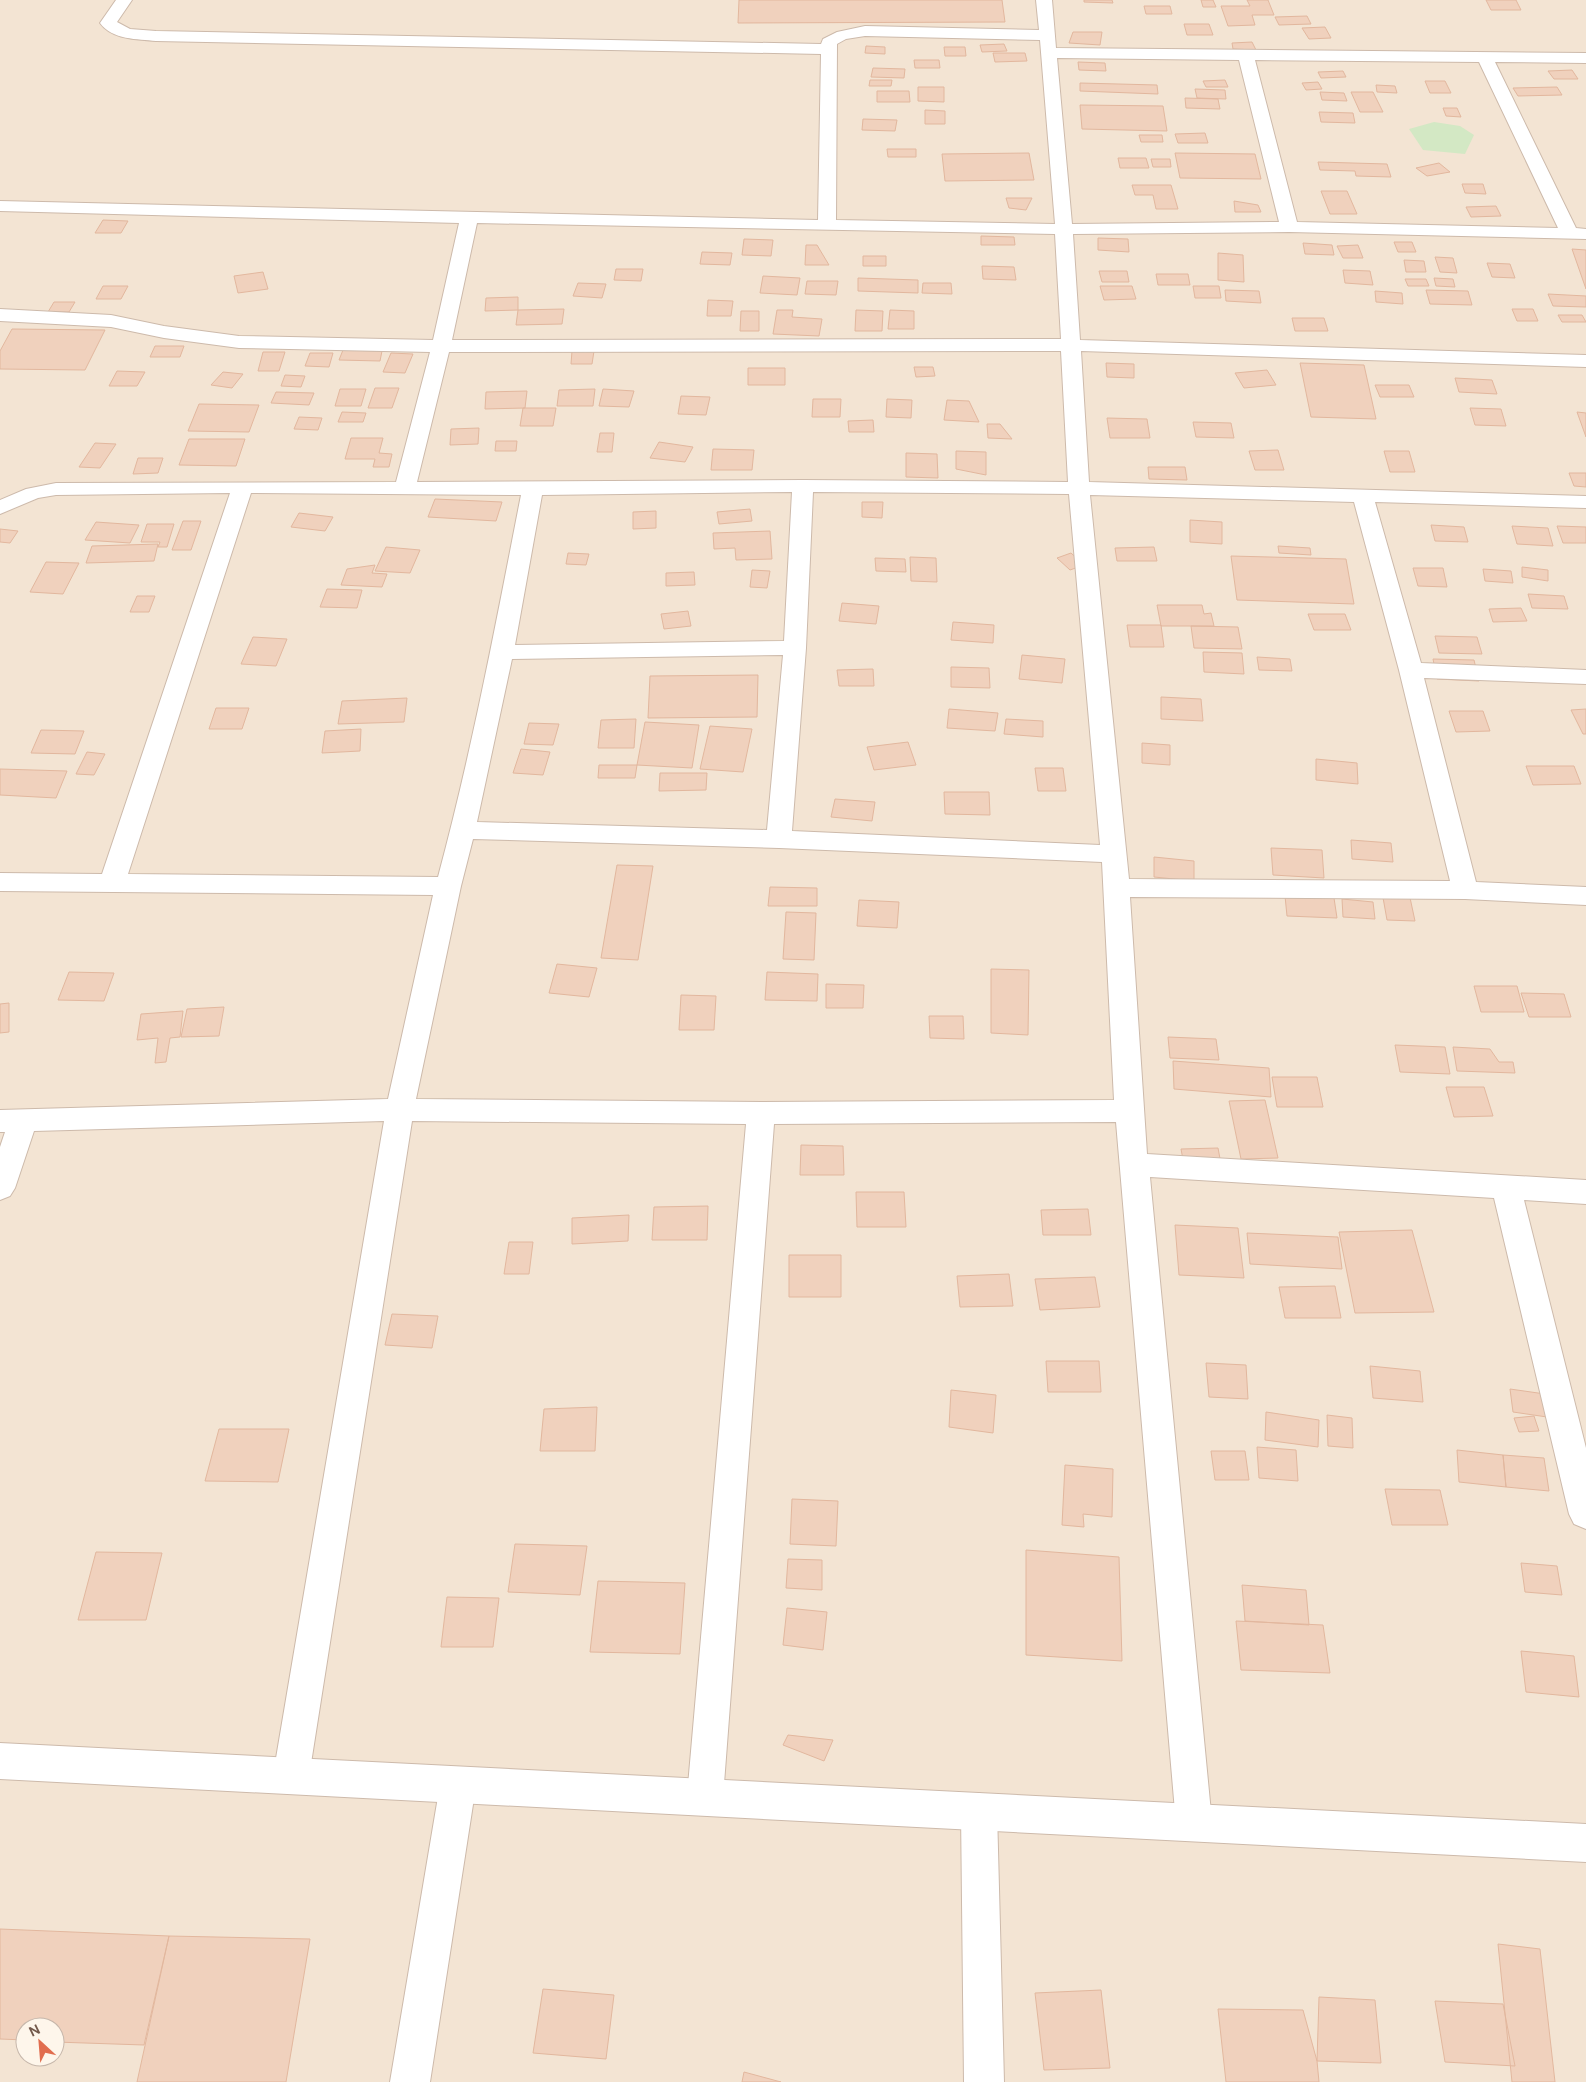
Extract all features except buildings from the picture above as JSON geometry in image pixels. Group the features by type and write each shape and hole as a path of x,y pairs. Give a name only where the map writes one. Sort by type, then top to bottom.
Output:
{"street":[{"path":"124,0 108,23 126,34 828,49"},
{"path":"1044,0 1064,229 1079,488 1115,854 1129,1111 1194,1823"},
{"path":"827,226 828,49 829,42 842,35 865,31 1246,55 1586,58"},
{"path":"1246,55 1289,227"},
{"path":"0,206 827,226 1064,229 1289,227 1578,234 1485,58"},
{"path":"405,488 441,346 470,218"},
{"path":"0,315 111,321 164,332 239,342 441,346 1070,345 1586,361"},
{"path":"779,839 795,648 803,486"},
{"path":"0,508 33,493 56,489 243,487 533,489 803,486 1079,488 1586,502"},
{"path":"112,883 243,487"},
{"path":"291,1776 400,1110 448,886 463,830 502,652 533,489"},
{"path":"1363,496 1411,670 1465,890"},
{"path":"502,652 795,648"},
{"path":"1411,670 1586,677"},
{"path":"463,830 779,839 1115,854"},
{"path":"0,882 448,886"},
{"path":"1117,888 1465,890 1586,896"},
{"path":"0,1188 12,1121 400,1110 761,1113 1129,1111"},
{"path":"705,1798 761,1113"},
{"path":"1134,1164 1586,1192"},
{"path":"1506,1187 1586,1514"},
{"path":"0,1761 1586,1843"},
{"path":"410,2082 458,1785"},
{"path":"979,1811 984,2082"}],"shaded area":[{"path":"0,0 1586,0 1586,2082 0,2082"}],"green space":[{"path":"1434,122 1460,126 1474,135 1465,154 1423,150 1409,129"}]}
